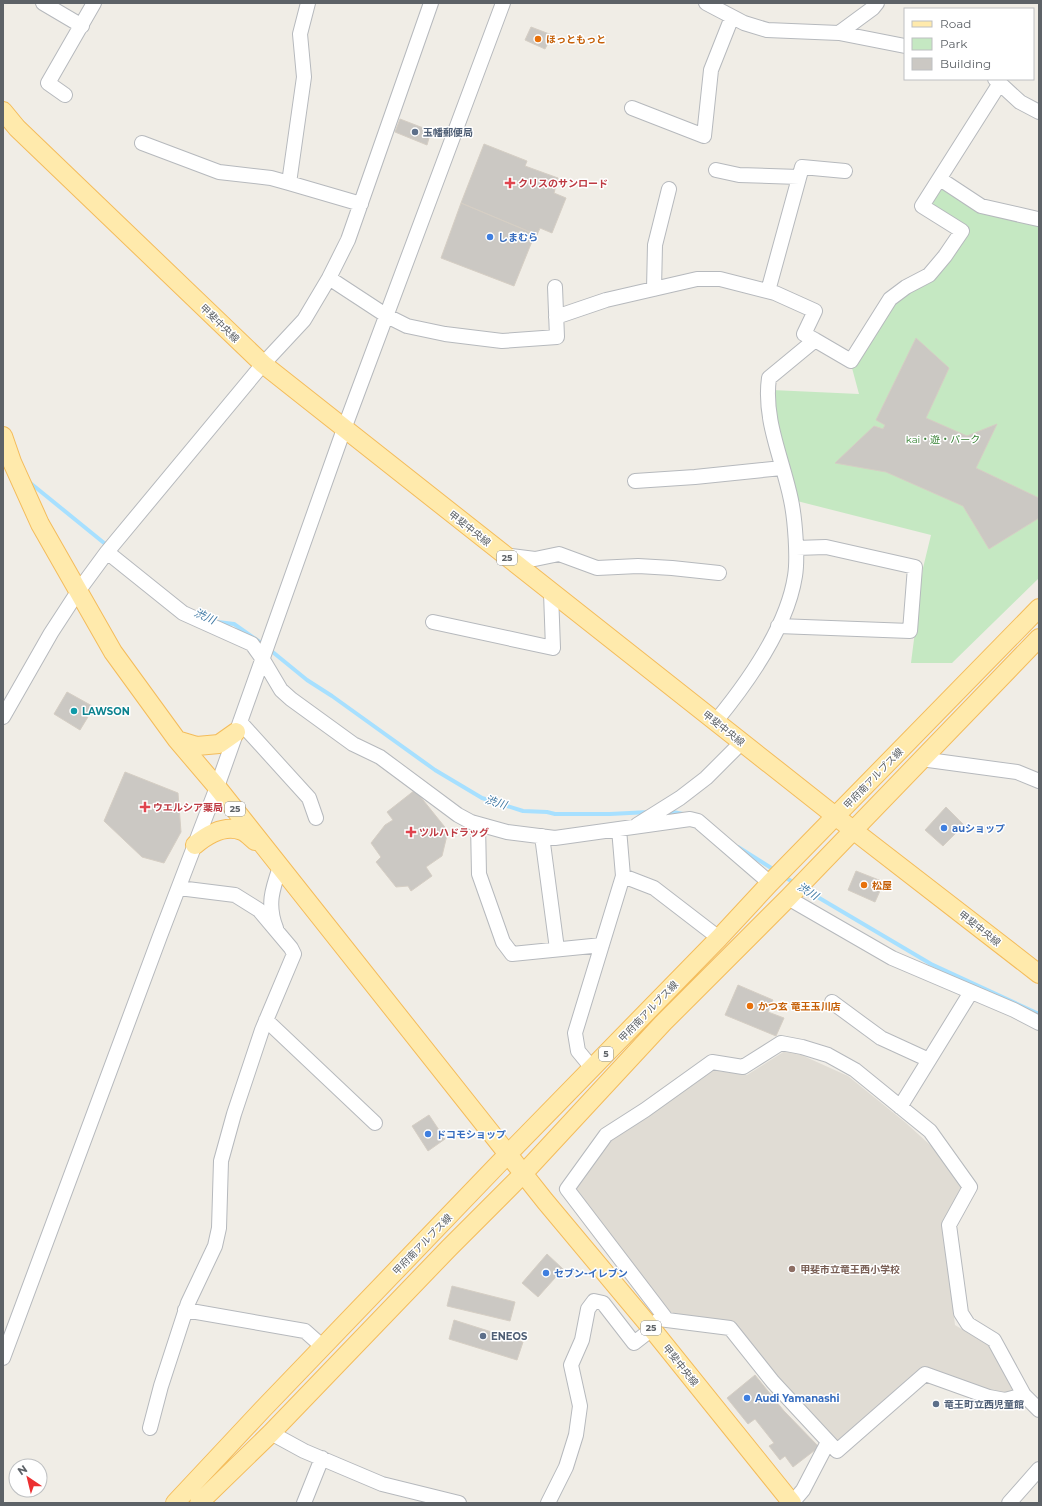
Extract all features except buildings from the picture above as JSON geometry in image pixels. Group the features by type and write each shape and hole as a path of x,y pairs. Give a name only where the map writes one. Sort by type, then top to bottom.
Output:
{"main road":[{"name":"甲斐中央線","path":"3,111 17,128 263,364 551,593 1039,974"},
{"name":"25","path":"3,436 6,457 40,524 113,652 177,740 217,787 508,1154"},
{"name":"甲府南アルプス線","path":"175,1503 322,1347 508,1154 1039,608"},
{"name":"甲府南アルプス線","path":"199,1503 271,1433 449,1248 523,1174 664,1022 788,898 1039,638"},
{"path":"177,740 197,746 219,744 238,727"},
{"path":"195,845 216,831 229,829 243,831 275,861"},
{"name":"甲斐中央線","path":"508,1154 523,1174 656,1325 792,1503"}],"street":[{"path":"43,3 82,26"},
{"path":"65,95 48,83 94,3"},
{"path":"289,182 304,77 300,34 308,3"},
{"path":"3,717 51,633 79,590 107,552 263,364 304,320 330,278 348,240 431,3"},
{"path":"3,1358 217,787 344,429 503,3"},
{"path":"706,3 744,23 767,30 839,33 904,46"},
{"path":"839,33 873,8 877,3"},
{"path":"632,108 704,136 711,70 732,17"},
{"path":"556,317 606,300 697,280 720,279 768,291 815,311 804,334 851,361 890,299 906,287 930,275 945,256 962,230 922,206 940,179 997,81 1020,102 1039,112"},
{"path":"142,143 219,172 271,178 289,182 361,204"},
{"path":"768,291 802,167 845,171"},
{"path":"716,170 740,175 799,177"},
{"path":"940,179 981,206 1038,219"},
{"path":"654,289 655,245 668,189"},
{"path":"330,278 387,316 407,326 445,334 502,340 557,337 554,287"},
{"path":"716,721 744,686 761,660 786,612 796,576 796,548 792,501 782,468 770,414 768,389 769,378 815,340"},
{"path":"635,481 695,477 782,468"},
{"path":"778,626 910,631 915,567 826,547 796,548"},
{"path":"107,552 183,613 252,644 281,690 291,699 353,744 380,757 458,815 471,822 508,832 555,838 690,819 698,821 770,883"},
{"path":"503,554 535,559 559,554 597,568 638,566 665,567 719,573"},
{"path":"433,622 553,648 551,593"},
{"path":"238,727 310,798 316,818"},
{"path":"634,827 680,798 706,778 742,742"},
{"path":"922,759 1017,772 1039,781"},
{"path":"478,824 479,874 503,942 512,954 602,945"},
{"path":"592,1068 578,1051 575,1033 623,876 620,829"},
{"path":"542,836 557,949"},
{"path":"275,861 274,885 270,901 272,916 278,932"},
{"path":"623,876 654,888 719,938"},
{"path":"150,1428 161,1386 185,1310 215,1246 219,1228 220,1161 234,1114 266,1020 294,954 291,948 259,910 235,895 179,888"},
{"path":"788,898 892,958 1039,1023"},
{"path":"900,1107 971,992"},
{"path":"832,1002 881,1038 929,1060"},
{"path":"266,1020 375,1123"},
{"path":"656,1325 567,1189 606,1135 645,1110 712,1062 743,1067 781,1043 802,1047 828,1055 855,1070 930,1131 970,1187 949,1225 961,1313 968,1324 994,1340 1024,1395 1039,1410"},
{"path":"548,1503 566,1467 576,1434 580,1406 571,1365 582,1340 588,1309 594,1301 603,1303 634,1343 656,1325 730,1328 772,1382 837,1451 925,1374 989,1397 1005,1400 1024,1395"},
{"path":"185,1310 305,1332 322,1347"},
{"path":"271,1433 322,1458 382,1484 459,1503"},
{"path":"792,1503 803,1490 828,1442"},
{"path":"304,1503 322,1458"},
{"path":"1008,1503 1033,1485 1039,1469"}],"shaded area":[{"name":"甲斐市立竜王西小学校","path":"788,1049 848,1076 906,1123 941,1155 964,1191 943,1226 955,1325 996,1350 1017,1392 1004,1395 988,1391 923,1367 838,1441 778,1377 734,1323 668,1312 573,1186 609,1140 711,1070 747,1075"}],"green space":[{"name":"kai・遊・パーク","path":"940,183 1039,224 1039,578 952,663 911,663 923,568 931,535 797,501 782,454 772,390 859,394 852,368 882,318 967,229 927,204"}],"waterway":[{"name":"渋川","path":"29,482 109,547"},
{"name":"渋川","path":"218,622 234,624 264,645"},
{"name":"渋川","path":"269,649 307,680 332,696 435,770 482,798 523,811 547,812 555,814 649,812"},
{"name":"渋川","path":"666,812 683,814"},
{"name":"渋川","path":"738,847 776,871"},
{"name":"渋川","path":"783,876 796,884"},
{"name":"渋川","path":"804,889 931,964 1039,1014"}],"place":[{"name":"ほっともっと","path":"538,39"},
{"name":"玉幡郵便局","path":"415,132"},
{"name":"クリスのサンロード","path":"510,183"},
{"name":"しまむら","path":"490,237"},
{"name":"LAWSON","path":"74,711"},
{"name":"ウエルシア薬局","path":"145,807"},
{"name":"auショップ","path":"944,828"},
{"name":"ツルハドラッグ","path":"411,832"},
{"name":"松屋","path":"864,885"},
{"name":"かつ玄 竜王玉川店","path":"750,1006"},
{"name":"ドコモショップ","path":"428,1134"},
{"name":"甲斐市立竜王西小学校","path":"792,1269"},
{"name":"セブン-イレブン","path":"546,1273"},
{"name":"ENEOS","path":"483,1336"},
{"name":"Audi Yamanashi","path":"747,1398"},
{"name":"竜王町立西児童館","path":"936,1404"}]}
